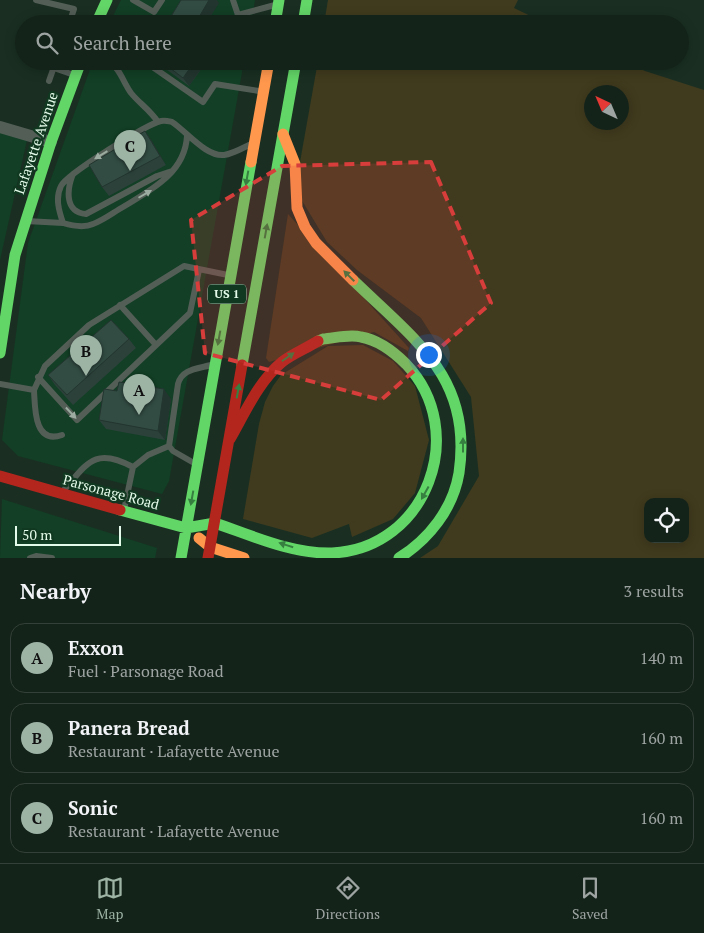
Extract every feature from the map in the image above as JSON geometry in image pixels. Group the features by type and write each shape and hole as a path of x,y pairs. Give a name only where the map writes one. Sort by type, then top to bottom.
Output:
{"main road":[{"path":"100,15 106,0"},
{"path":"304,15 307,0"},
{"path":"277,15 279,2"},
{"name":"Lafayette Avenue","path":"0,353 15,255 51,142 78,70"},
{"name":"US 1","path":"181,558 267,70"},
{"name":"US 1","path":"209,552 294,70"},
{"path":"283,134 295,164 297,208 305,227 316,243 433,358 448,382 459,408 464,449 456,489 433,530 420,544 399,558"},
{"path":"215,523 305,551 323,553 349,550 374,543 393,532 420,503 431,483 436,468 439,430 436,411 428,392 420,376 411,365 398,353 378,342 352,336 339,337 308,345 282,362 264,383 230,439"},
{"name":"Parsonage Road","path":"0,476 186,528 215,523"},
{"path":"186,528 209,552 244,558"}],"street":[{"path":"0,126 51,142"}],"lane":[{"path":"36,0 62,3 74,10 73,15"},
{"path":"132,0 154,12 162,0"},
{"path":"233,0 238,15 279,2"},
{"path":"49,81 53,70"},
{"path":"66,70 76,75"},
{"path":"116,70 132,93 150,110 158,122"},
{"path":"157,70 203,102 215,84 263,92"},
{"path":"63,223 58,209 59,195 66,179 158,122 172,122 187,136 215,154 232,153 254,143"},
{"path":"25,221 63,223 74,226 93,224 159,186 173,171 184,152 187,136"},
{"path":"73,173 68,186 69,200 75,210 86,214 157,176 173,171"},
{"path":"62,434 54,437 47,436 38,427 34,390 45,366 89,324 184,266 230,275"},
{"path":"38,378 77,420 190,313 199,270"},
{"path":"120,305 156,345"},
{"path":"197,465 173,451 169,446 180,376 186,371 215,364"},
{"path":"0,384 34,390"},
{"path":"124,511 133,467 148,455 169,446"},
{"path":"60,494 93,459 101,457 124,462 133,467"},
{"path":"30,558 38,556 52,558"}],"highlighted area":[{"path":"431,162 491,303 381,400 205,353 191,220 282,166"}],"shaded area":[{"path":"121,0 255,0 252,15 114,15"},
{"path":"328,0 518,0 514,8 528,15 326,15"},
{"path":"90,70 242,70 169,481 162,494 18,456 2,440 28,243"},
{"path":"316,70 643,70 704,90 704,558 420,558 438,546 479,476 471,397 421,318 357,270 327,242 301,199 300,162"},
{"path":"0,132 27,140 0,260"},
{"path":"288,214 409,348 408,351 374,332 269,362 266,358"},
{"path":"363,345 393,361 415,386 429,440 415,493 393,519 352,537 349,524 362,519 312,538 243,519 259,424 265,402 273,386 281,375 328,346"},
{"path":"2,499 157,548 155,558 0,558"}],"building":[{"path":"181,0 209,0 200,15 172,15"},
{"path":"173,70 189,70 183,78"},
{"path":"145,131 160,156 102,187 89,165"},
{"path":"111,320 129,339 67,395 48,375"},
{"path":"119,382 164,389 158,431 99,420 104,389 117,391"}],"traffic: fast":[{"path":"100,15 107,0"},
{"path":"276,15 279,0"},
{"path":"304,15 307,0"},
{"path":"0,353 15,255 51,142 78,70"},
{"path":"242,365 294,70"},
{"path":"181,558 251,162"},
{"path":"353,280 398,322 434,363 448,386 457,411 461,440 459,473 451,499 430,532 399,558"},
{"path":"215,523 302,551 332,553 365,546 393,531 414,509 429,482 436,452 435,421 425,391 406,364 391,351 374,341 352,336 318,341"},
{"path":"120,510 186,528 215,523"}],"traffic: slow":[{"path":"251,162 267,70"},
{"path":"283,134 295,164 297,208 305,227 316,243 353,280"},
{"path":"199,538 210,547 244,558"}],"traffic: jam":[{"path":"230,439 253,398 273,370 286,359 318,341"},
{"path":"208,558 242,365"},
{"path":"0,476 120,510"}],"place":[{"name":"Sonic","path":"130,171"},
{"name":"Panera Bread","path":"86,376"},
{"name":"Exxon","path":"139,415"}]}
